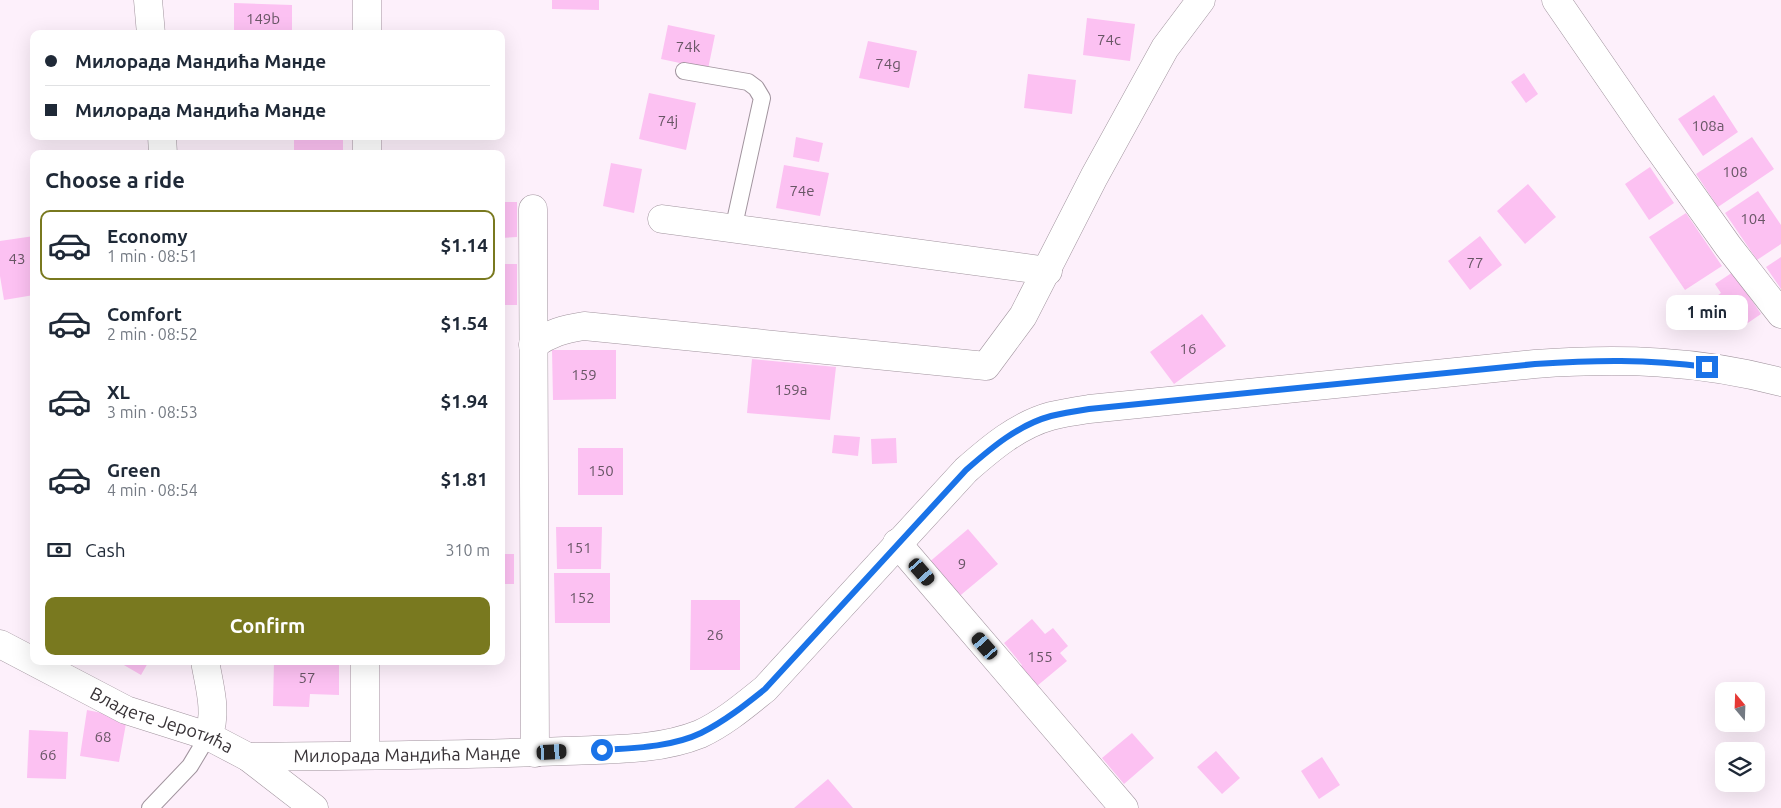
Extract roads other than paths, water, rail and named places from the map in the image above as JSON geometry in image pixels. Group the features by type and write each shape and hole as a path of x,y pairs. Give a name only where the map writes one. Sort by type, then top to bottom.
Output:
{"street":[{"path":"148,0 151,30"},
{"path":"367,0 367,30"},
{"path":"533,345 547,334 584,326 986,366 1023,316 1048,271 1094,178 1166,48 1201,0"},
{"path":"1556,0 1568,20 1728,246 1781,314"},
{"path":"533,210 535,753"},
{"path":"662,219 1048,271"},
{"name":"Милорада Мандића Манде","path":"248,757 535,753 636,748 669,743 700,734 726,719 765,689 966,470 993,446 1022,428 1050,416 1089,409 1535,364 1597,360 1658,360 1740,371 1781,382"},
{"path":"897,543 1124,808"},
{"name":"Владете Јеротића","path":"0,644 30,660"},
{"name":"Владете Јеротића","path":"40,665 126,710 208,736 248,757 314,808"},
{"path":"206,665 213,709 212,726 208,736"},
{"path":"365,665 365,755"}],"lane":[{"path":"684,71 748,82 756,88 762,98 733,230"},
{"path":"150,808 190,766 208,736"}]}
